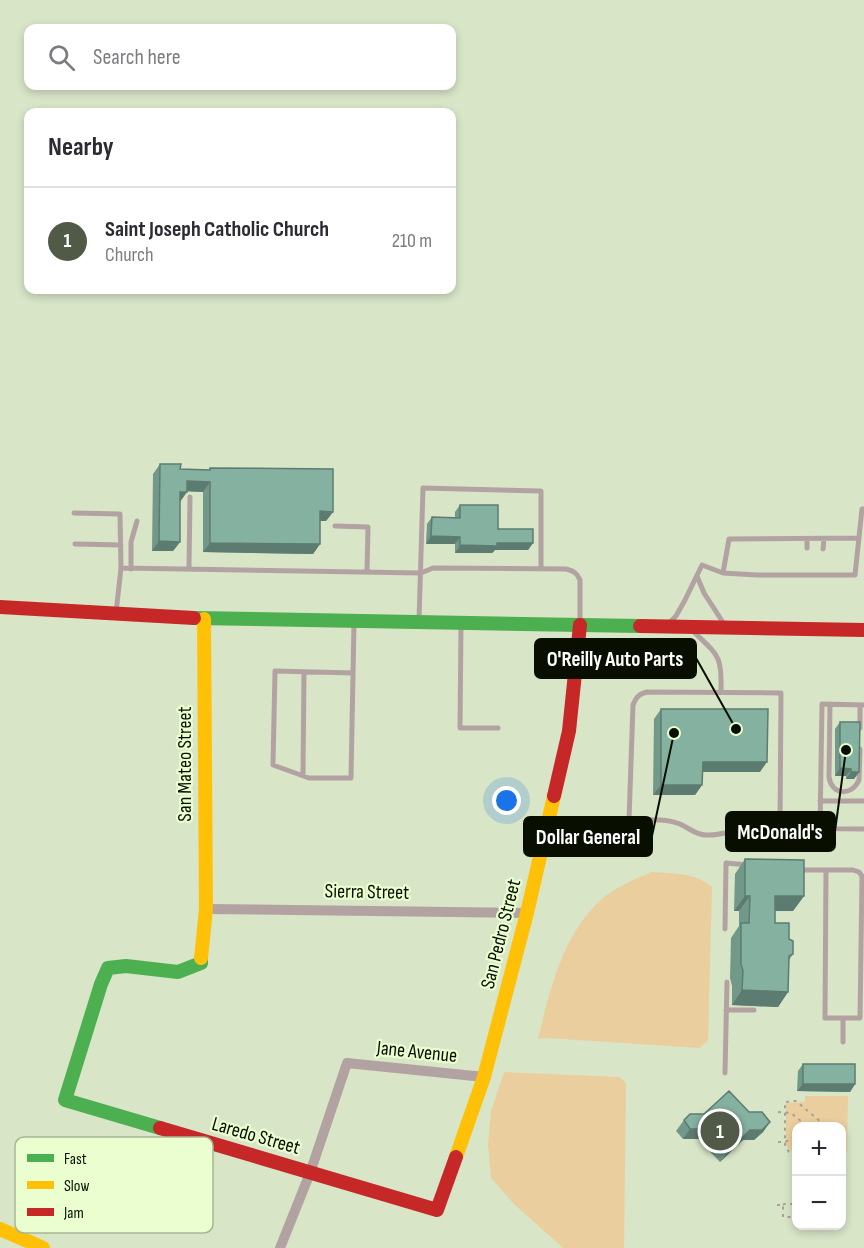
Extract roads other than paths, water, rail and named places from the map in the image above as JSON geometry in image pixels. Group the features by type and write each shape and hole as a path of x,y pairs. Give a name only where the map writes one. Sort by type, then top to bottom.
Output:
{"street":[{"path":"0,607 204,619 864,630"},
{"name":"San Mateo Street","path":"65,1100 108,968 126,966 178,972 201,963 206,909 204,619"},
{"name":"San Pedro Street","path":"437,1209 483,1077 527,914 569,731 580,625"},
{"name":"Sierra Street","path":"206,909 527,914"},
{"name":"Jane Avenue","path":"310,1173 347,1063 483,1077"},
{"name":"Laredo Street","path":"65,1100 189,1137"},
{"name":"Laredo Street","path":"213,1144 437,1209"},
{"path":"280,1248 310,1173"},
{"path":"0,1229 43,1248"}],"lane":[{"path":"419,623 423,488 541,491 541,569"},
{"path":"189,570 190,497"},
{"path":"667,626 676,616 702,565 723,573 855,575 862,509 864,509"},
{"path":"74,513 120,514 121,568 116,615"},
{"path":"131,569 131,542 137,521"},
{"path":"335,526 368,527 368,572"},
{"path":"723,573 729,539 859,538"},
{"path":"757,547 758,539"},
{"path":"777,539 777,547"},
{"path":"791,539 791,548"},
{"path":"807,539 807,548"},
{"path":"823,549 824,539"},
{"path":"75,544 121,545"},
{"path":"757,566 757,575"},
{"path":"775,566 775,575"},
{"path":"790,566 790,575"},
{"path":"807,566 807,575"},
{"path":"821,575 822,567"},
{"path":"121,568 421,573 433,568 566,569 577,574 580,580 580,625"},
{"path":"697,576 704,593 726,627"},
{"path":"353,673 275,671 273,765 309,778 351,778 354,622"},
{"path":"461,624 460,728 498,728"},
{"path":"688,626 715,652 720,661 721,692"},
{"path":"303,776 304,672"},
{"path":"629,820 633,705 636,698 647,692 781,693 780,828"},
{"path":"820,828 822,704 862,705 860,737"},
{"path":"830,704 829,777 830,783 837,790 849,791 858,784 860,747"},
{"path":"820,801 864,801"},
{"path":"549,819 664,820 680,824 703,835 721,835 749,828 864,829"},
{"path":"725,929 726,863 749,865"},
{"path":"796,870 826,870 853,870 863,876 860,1018 825,1018 826,870"},
{"path":"725,1073 726,982"},
{"path":"726,1010 754,1010"},
{"path":"843,1018 843,1042"}],"place":[{"name":"O'Reilly Auto Parts","path":"736,729"},
{"name":"Dollar General","path":"674,733"},
{"name":"McDonald's","path":"846,750"},
{"name":"Saint Joseph Catholic Church","path":"720,1131"}]}
